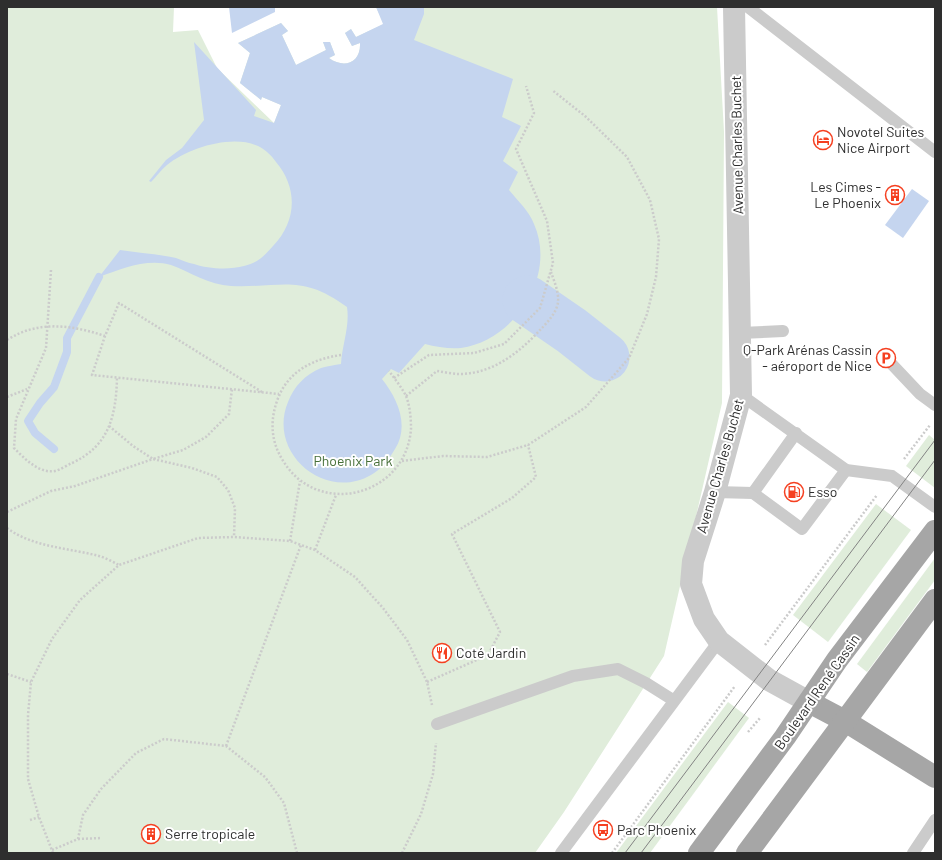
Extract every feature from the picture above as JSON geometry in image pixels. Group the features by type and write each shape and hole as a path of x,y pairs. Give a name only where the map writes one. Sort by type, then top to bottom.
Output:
{"main road":[{"name":"Boulevard René Cassin","path":"699,853 780,744 837,660 935,531"},
{"path":"747,853 935,600"},
{"path":"809,702 845,721 935,777"}],"street":[{"name":"Avenue Charles Buchet","path":"734,7 741,395 715,492 693,560 691,584 704,620 719,641 769,680 809,702"}],"lane":[{"path":"748,7 935,152"},
{"path":"740,333 783,331"},
{"path":"886,358 920,394 935,405"},
{"path":"741,395 846,470 892,476 935,507"},
{"path":"753,493 796,433"},
{"path":"715,492 753,493 802,529 846,470"},
{"path":"560,853 673,700 719,641"},
{"path":"437,724 573,676 618,669 646,683 673,700"},
{"path":"913,853 935,820"}],"path":[{"path":"394,378 429,355 474,353 504,344 540,308 553,263 547,221 516,149 534,113 526,86"},
{"path":"402,461 443,456 487,457 528,445 586,407 629,358 647,314 656,277 659,239 650,200 627,157 585,116 552,90"},
{"path":"51,270 46,348 27,389 16,419 14,448 27,462 42,470 55,471 83,458 100,443 109,426 117,402 117,378"},
{"path":"406,396 437,371 459,374 483,370 508,359 524,347 550,320 558,302 557,289 551,272"},
{"path":"262,392 119,303 105,336 92,375 279,394"},
{"path":"7,340 17,334 36,329 64,326 79,328 105,336"},
{"path":"341,355 323,357 305,365 290,378 279,394 273,412 272,432 277,450 286,467 300,481 317,490 336,495 356,493 374,487 390,476 402,461 410,440 411,418 406,396 389,372"},
{"path":"7,397 27,389"},
{"path":"7,512 51,491 75,486 183,450 206,437 229,414 232,389"},
{"path":"612,853 931,423"},
{"path":"109,426 133,446 153,459 192,468 217,477 228,490 235,508 234,537"},
{"path":"427,682 488,655 500,632 452,534 512,498 536,477 528,445"},
{"path":"290,541 300,481"},
{"path":"315,550 336,495"},
{"path":"7,528 14,533 39,542 100,556 119,565"},
{"path":"101,838 78,839 53,852 39,817 28,779 28,715 31,682 52,639 80,600 119,565 198,538 234,537 290,541 315,550 355,577 383,608 406,640 427,682 437,724 433,774 421,814 402,853"},
{"path":"226,746 301,545"},
{"path":"7,674 31,682"},
{"path":"748,732 760,718"},
{"path":"78,839 83,815 101,788 136,753 164,739 226,746 266,777 284,803 296,853"},
{"path":"30,820 39,817"}],"green space":[{"name":"Phoenix Park","path":"7,7 174,7 173,32 198,30 217,68 274,123 281,105 262,97 261,100 240,83 250,53 238,43 281,23 288,31 282,35 296,65 326,50 323,42 330,42 335,55 329,58 340,63 350,62 355,59 360,50 360,43 352,46 345,33 351,29 356,37 384,24 376,7 717,7 724,132 722,403 664,656 564,812 535,853 7,853"},
{"path":"929,435 935,440 935,488 906,466"},
{"path":"876,504 911,530 828,642 793,615"},
{"path":"935,558 935,580 867,672 857,664"},
{"path":"728,702 749,718 650,853 616,853"}],"water":[{"path":"229,7 275,7 275,12 232,33"},
{"path":"376,7 424,7 424,14 414,40 513,79 502,117 521,126 503,161 518,172 509,190 532,219 540,244 540,264 535,284 526,302 514,319 498,333 481,343 461,348 443,348 425,344 399,373 391,369 382,379 397,403 400,412 401,431 395,449 385,464 371,475 353,482 335,482 319,477 304,467 293,454 286,438 284,421 290,396 305,378 321,368 341,364 347,328 347,307 331,296 304,286 291,284 249,286 223,285 207,281 171,265 162,263 134,265 99,277 120,250 176,258 200,266 212,268 232,268 249,265 267,253 287,226 292,204 288,183 283,172 272,157 258,146 247,143 223,142 198,148 176,159 165,167 151,182 149,181 166,160 182,148 204,120 194,42 256,110 254,116 274,123 281,105 262,97 261,100 240,83 250,53 238,43 281,23 288,31 282,35 296,65 326,50 323,42 330,42 335,55 329,58 340,63 350,62 358,55 360,43 352,46 345,33 351,29 356,37 383,24"},
{"path":"912,189 929,201 903,238 885,225"}],"waterway":[{"path":"54,449 35,433 28,421 40,403 54,387 67,352 67,338 99,277"},
{"path":"527,300 572,331 605,357"}],"tram line":[{"path":"625,853 935,440"},
{"path":"641,853 935,460"}],"place":[{"name":"Novotel Suites Nice Airport","path":"823,140"},
{"name":"Les Cimes - Le Phoenix","path":"895,195"},
{"name":"Q-Park Arénas Cassin - aéroport de Nice","path":"886,358"},
{"name":"Esso","path":"794,492"},
{"name":"Coté Jardin","path":"442,653"},
{"name":"Parc Phoenix","path":"603,830"},
{"name":"Serre tropicale","path":"151,834"}]}
